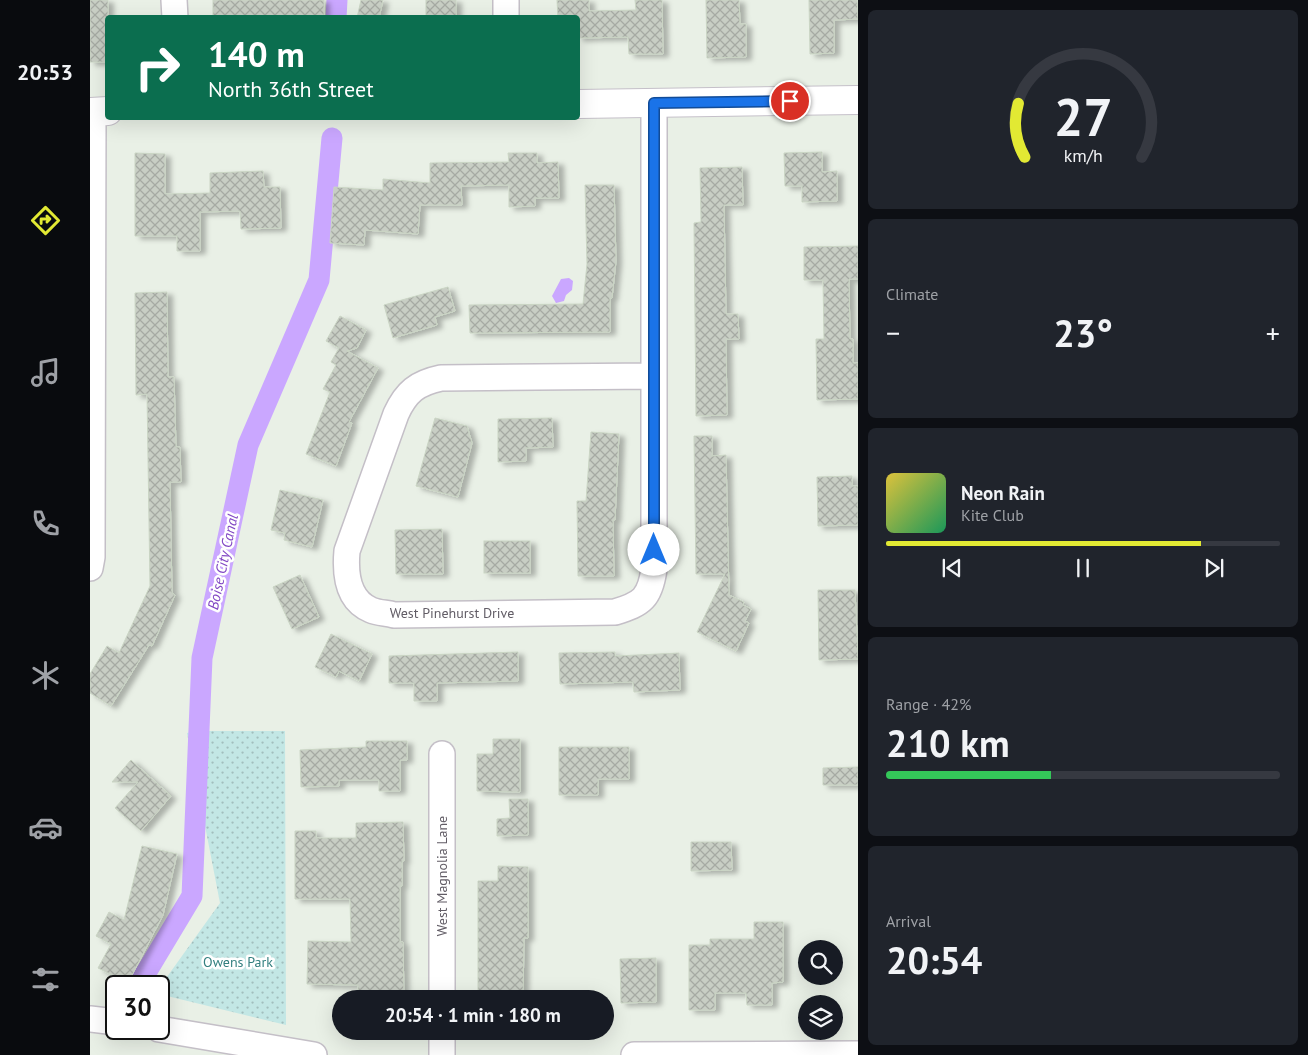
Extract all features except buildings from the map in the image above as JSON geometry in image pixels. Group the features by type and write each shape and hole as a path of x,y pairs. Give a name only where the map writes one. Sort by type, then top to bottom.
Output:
{"street":[{"path":"174,0 175,15"},
{"path":"506,0 506,15"},
{"path":"580,104 858,100"},
{"name":"West Pinehurst Drive","path":"654,103 654,376 654,569 652,585 644,599 633,607 615,612 394,615 370,610 352,594 345,574 347,551 396,414 404,398 413,388 426,381 441,378 654,376"},
{"path":"90,568 92,557 97,112"},
{"name":"West Magnolia Lane","path":"442,754 442,990"},
{"path":"90,1019 105,1021"},
{"path":"170,1031 314,1055"},
{"path":"442,1040 442,1055"},
{"path":"634,1055 858,1054"}],"green space":[{"name":"Owens Park","path":"199,731 285,731 286,1025 170,997 170,975 168,975 220,903 187,733"}],"shaded area":[{"path":"569,278 573,281 572,290 566,295 564,301 556,303 552,296 561,279"}],"waterway":[{"name":"Boise City Canal","path":"336,15 337,0"},
{"name":"Boise City Canal","path":"145,975 192,896 202,658 248,445 319,280 332,138"}],"route":[{"path":"654,550 654,103 790,101"}]}
